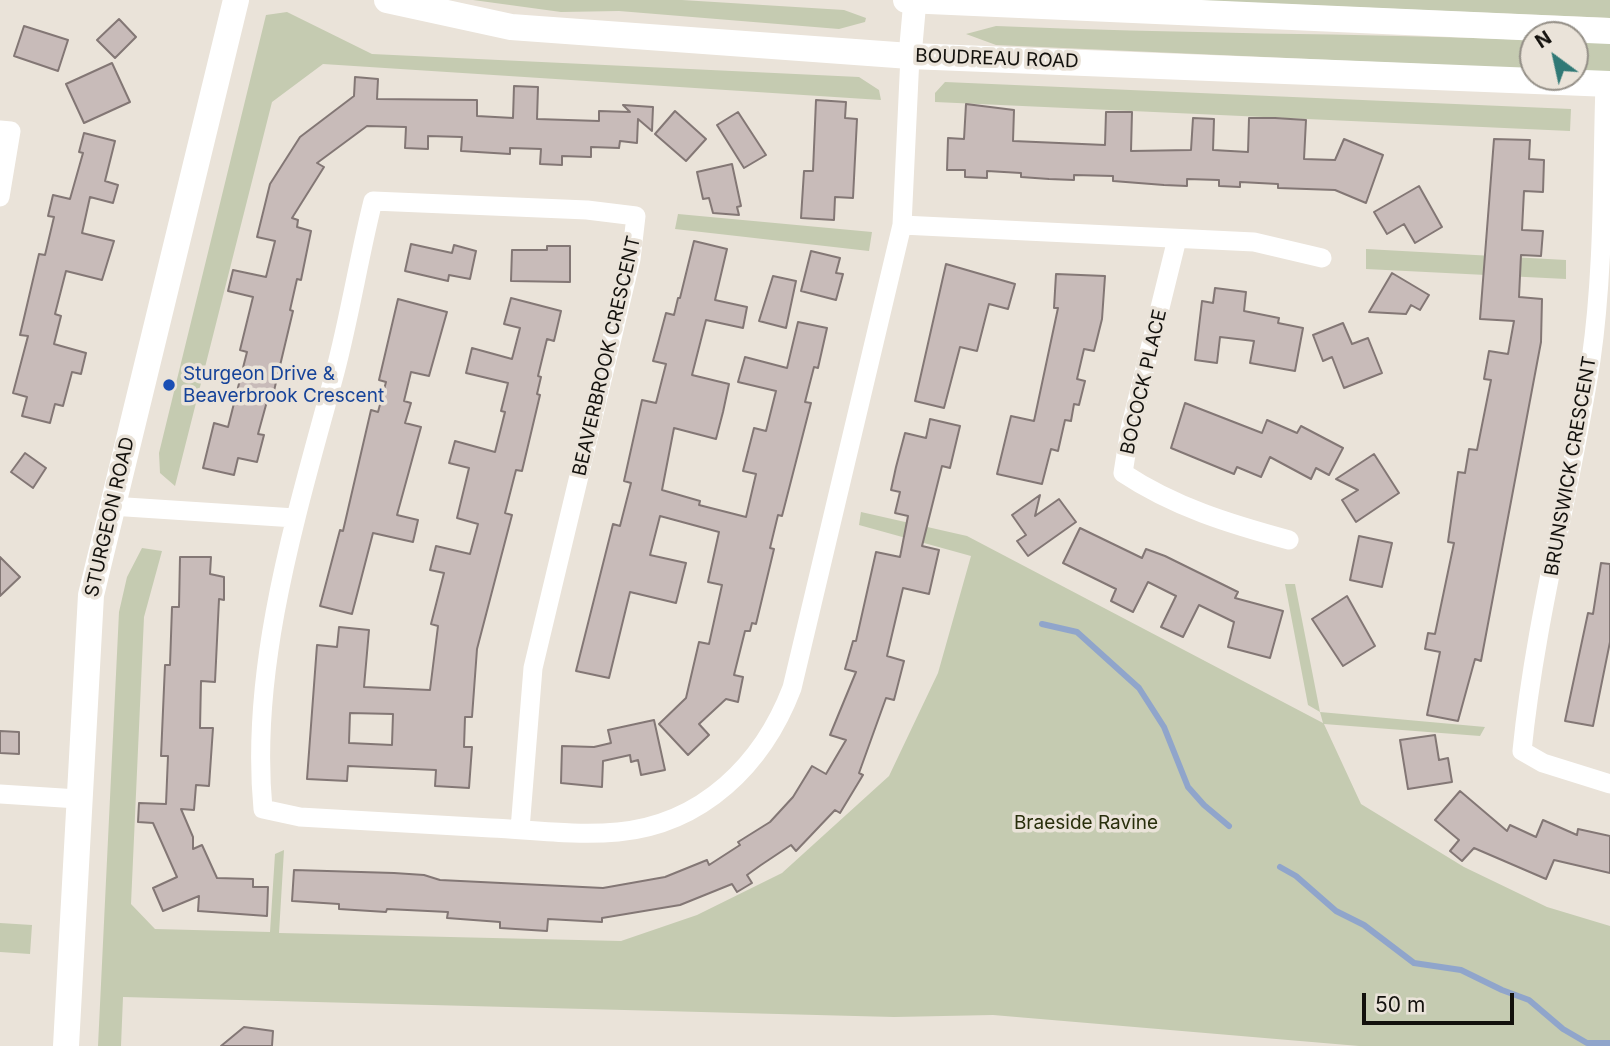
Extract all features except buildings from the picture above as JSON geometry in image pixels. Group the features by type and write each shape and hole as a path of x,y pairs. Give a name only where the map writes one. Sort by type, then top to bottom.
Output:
{"main road":[{"name":"STURGEON ROAD","path":"66,1046 91,595 236,0"},
{"name":"BOUDREAU ROAD","path":"387,0 511,27 910,56 1607,84"},
{"path":"906,0 1610,31"}],"street":[{"path":"910,56 915,0"},
{"name":"BEAVERBROOK CRESCENT","path":"520,829 533,668 631,259 636,216 587,210 373,201 336,368 295,518 268,667 259,765 263,809 300,817 520,829 598,833 644,828 687,812 726,786 759,752 773,732 792,688 902,225 910,56"},
{"name":"BRUNSWICK CRESCENT","path":"1607,84 1604,257 1589,369 1527,696 1522,751 1543,763 1610,784"},
{"path":"0,130 11,131 0,197"},
{"path":"902,225 1254,242 1322,257"},
{"name":"BOCOCK PLACE","path":"1177,239 1130,429 1123,473 1151,491 1222,522 1289,540"},
{"path":"111,506 295,518"},
{"path":"0,794 78,799"}],"green space":[{"path":"473,0 682,0 844,10 866,18 865,22 839,29 619,11 561,12"},
{"path":"1187,0 1610,0 1610,18"},
{"path":"287,12 372,54 859,77 879,90 881,100 323,64 272,102 175,486 160,473 159,453 266,15"},
{"path":"996,26 1519,40 1519,68 996,45 966,34"},
{"path":"1589,42 1610,43 1610,72 1589,71"},
{"path":"945,82 1571,109 1570,131 935,102 935,93"},
{"path":"678,214 872,232 869,251 675,229"},
{"path":"1366,249 1566,260 1566,279 1366,269"},
{"name":"Braeside Ravine","path":"861,512 967,536 1323,723 1320,712 1485,727 1480,736 1324,724 1361,804 1464,867 1547,907 1610,926 1610,1046 1359,1046 993,1015 894,1017 123,997 121,1046 98,1046 119,612 127,577 142,548 162,551 144,617 131,904 155,929 270,932 275,854 284,850 279,933 621,941 697,915 782,873 889,776 938,673 971,556 859,525"},
{"path":"1285,584 1295,584 1320,712 1308,705"},
{"path":"0,923 32,925 30,954 0,952"}],"waterway":[{"path":"1042,624 1077,632 1139,688 1164,727 1188,787 1229,826"},
{"path":"1280,867 1296,876 1336,911 1364,925 1414,963 1461,970 1529,1000 1563,1029 1587,1043 1610,1043"}],"place":[{"name":"Sturgeon Drive & Beaverbrook Crescent","path":"169,385"}]}
